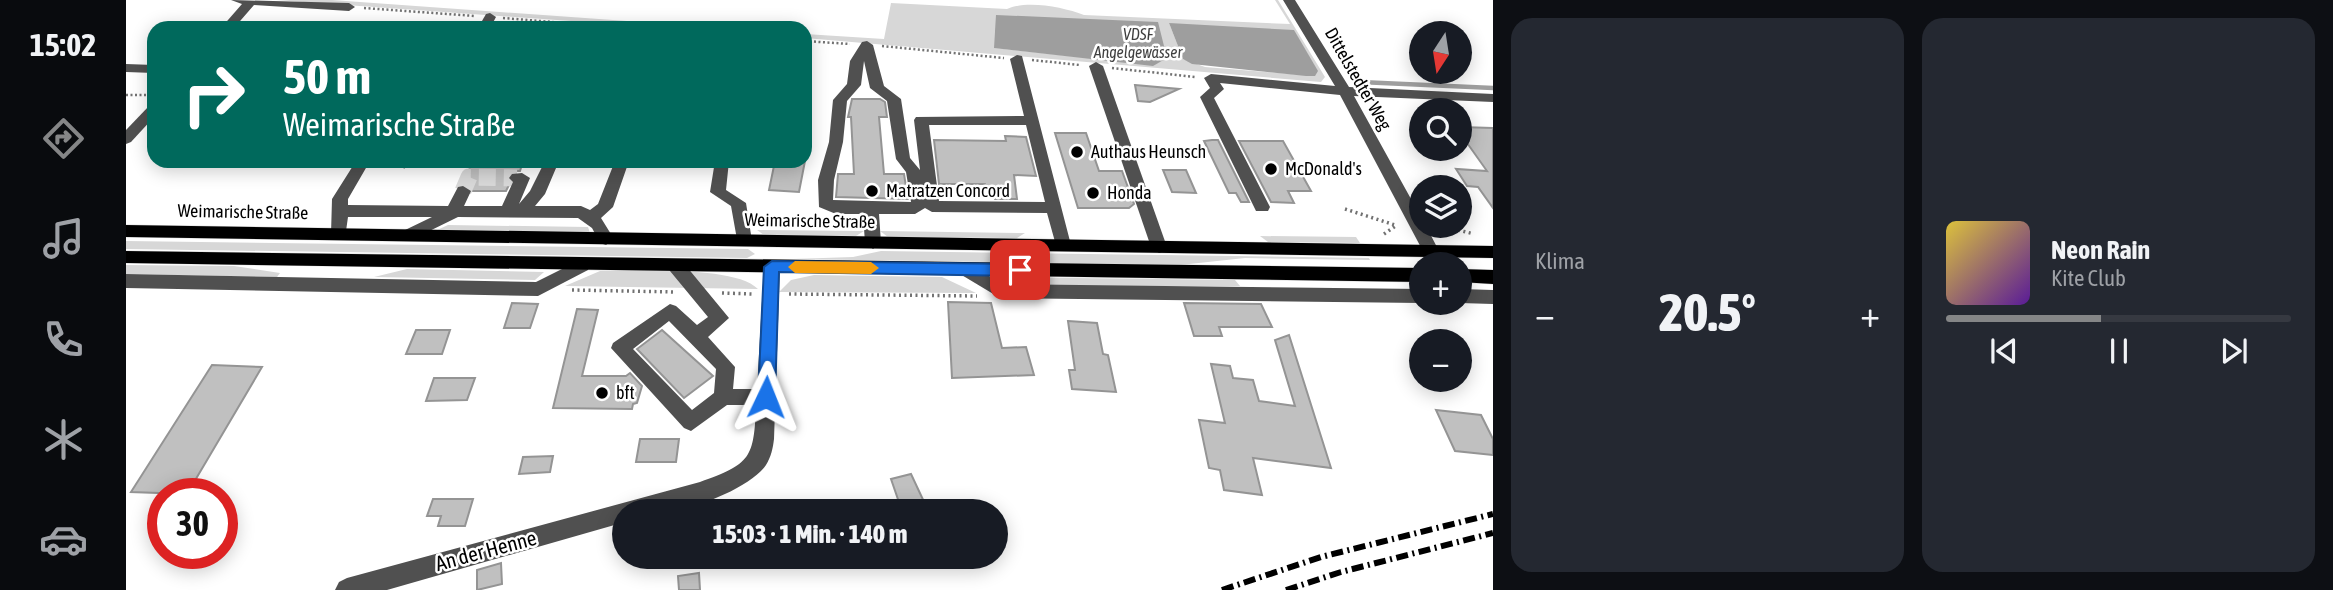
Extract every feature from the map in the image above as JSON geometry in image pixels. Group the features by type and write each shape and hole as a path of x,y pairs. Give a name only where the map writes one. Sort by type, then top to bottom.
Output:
{"main road":[{"name":"Weimarische Straße","path":"126,231 1063,245 1409,257"},
{"path":"772,267 774,242"},
{"name":"Weimarische Straße","path":"1472,254 1493,252"},
{"path":"126,257 1409,275"},
{"path":"1472,276 1493,277"}],"street":[{"path":"237,0 349,7"},
{"name":"Dittelstedter Weg","path":"1289,0 1345,91 1432,252"},
{"path":"233,21 251,1"},
{"path":"854,85 877,88 894,99 903,159 913,171 920,204 915,208 836,208 825,203 826,180 836,142 838,109 844,93 854,85 857,61 867,45 867,53 875,65 877,88"},
{"path":"1017,59 1063,245"},
{"path":"1096,66 1159,247"},
{"path":"126,68 147,69"},
{"path":"1262,207 1207,97 1214,83 1493,98"},
{"path":"126,139 147,116"},
{"path":"1032,121 921,120 932,206 1054,208"},
{"path":"339,234 341,199 359,168"},
{"path":"514,210 537,194 549,168"},
{"path":"590,219 605,207 619,168"},
{"path":"721,168 718,192 738,203 744,241"},
{"path":"514,210 522,178 517,178"},
{"path":"409,235 452,214 463,191"},
{"path":"871,208 873,243"},
{"path":"340,211 452,214 514,210 581,212 598,225 606,239"},
{"path":"126,281 538,289 582,265"},
{"path":"676,266 720,318 696,336"},
{"path":"673,499 741,475 760,458 765,432 772,267"},
{"path":"966,269 1000,291 1409,296"},
{"path":"1256,274 1265,294"},
{"path":"1472,294 1493,297"},
{"path":"723,397 726,367 670,311 620,348 691,422 723,397 766,397"},
{"name":"An der Henne","path":"347,590 612,517"}],"path":[{"path":"126,95 147,95"},
{"path":"1345,209 1395,225"},
{"path":"1472,233 1481,235"}],"shaded area":[{"path":"276,0 332,0 627,21 571,21"},
{"path":"1275,0 1278,0 1325,77 1321,82 812,39 812,34 884,39 891,3 1007,9 1035,5 1066,9 1084,15 1290,24","holes":["1169,23 1315,76 1205,67 1183,59","994,48 1167,58 1153,65"]},
{"path":"448,225 588,227 590,233 435,231"},
{"path":"757,230 864,231 856,236 764,235"},
{"path":"880,231 1025,233 1017,238 888,237"},
{"path":"1260,236 1356,237 1360,243 1268,242"},
{"path":"126,241 748,249 755,254 747,258 126,249"},
{"path":"881,251 1370,260 1245,258 1180,265 793,259 853,257"},
{"path":"126,265 234,266 280,273 277,277 126,274"},
{"path":"407,269 544,272 535,280 374,277"},
{"path":"600,271 707,273 746,281 758,289 565,286"},
{"path":"814,275 942,277 976,293 779,292 791,280"},
{"path":"1000,277 1235,280 1240,286 1005,286"}],"water":[{"name":"VDSF Angelgewässer","path":"996,15 1158,22 1167,58 1153,66 994,48"},
{"name":"VDSF Angelgewässer","path":"1169,23 1294,30 1318,71 1315,76 1306,76 1192,64 1183,59"}],"building":[{"path":"1135,85 1179,89 1150,102 1138,101"},
{"path":"852,99 880,99 885,102 887,117 879,117 884,174 904,174 908,199 836,197 838,174 854,174 851,117 848,117"},
{"path":"1472,127 1493,128 1493,208 1478,187 1472,186 1472,175 1460,175 1456,169 1487,171 1472,150"},
{"name":"Authaus Heunsch","path":"1055,133 1086,133 1099,171 1122,171 1134,204 1129,208 1078,208"},
{"path":"1005,136 1026,137 1036,176 1014,175 1017,199 995,199 985,184 939,184 934,140 1006,141"},
{"path":"1218,140 1249,202 1241,202 1236,193 1229,193 1204,141"},
{"path":"1239,141 1283,141 1311,191 1288,191 1294,203 1271,202"},
{"path":"470,168 521,168 520,171 512,171 507,176 510,183 506,191 473,191 463,184"},
{"path":"774,168 804,168 799,192 769,190"},
{"path":"1163,170 1186,170 1196,193 1172,192"},
{"path":"948,302 991,303 1002,348 1026,347 1034,375 952,378"},
{"path":"512,303 538,304 530,328 504,328"},
{"path":"1184,303 1261,304 1272,327 1219,327 1222,336 1194,336"},
{"path":"577,309 598,310 582,376 626,376 630,373 642,386 637,403 633,404 632,409 553,408"},
{"path":"1068,321 1097,323 1103,354 1108,355 1116,392 1072,389 1069,370 1075,370"},
{"path":"416,330 450,330 442,354 406,354"},
{"path":"662,330 713,376 684,398 637,349"},
{"path":"1289,335 1331,468 1253,458 1262,495 1224,490 1220,470 1209,468 1199,420 1225,423 1211,364 1230,366 1233,378 1253,380 1259,401 1295,406 1275,340"},
{"path":"212,365 262,367 196,478 147,478 147,493 131,492"},
{"path":"434,378 475,378 467,400 426,401"},
{"path":"1436,410 1481,415 1493,439 1493,455 1455,451"},
{"path":"640,439 679,439 676,462 636,462"},
{"path":"553,456 550,472 519,474 523,457"},
{"path":"911,474 923,499 898,499 891,479"},
{"path":"433,499 473,499 465,526 438,526 441,516 427,516"},
{"path":"501,563 502,584 477,590 477,570"},
{"path":"699,573 700,590 679,590 678,576"}],"waterway":[{"path":"1360,82 1493,88"}],"tunnel":[{"path":"463,191 469,177 517,178"}],"railway":[{"path":"1222,590 1321,557 1493,514"},
{"path":"1286,590 1341,572 1493,533"}],"slow traffic":[{"path":"795,267 871,268"}],"place":[{"name":"Authaus Heunsch","path":"1077,152"},
{"name":"McDonald's","path":"1271,169"},
{"name":"Matratzen Concord","path":"872,191"},
{"name":"Honda","path":"1093,193"},
{"name":"bft","path":"602,393"}],"route":[{"path":"766,397 772,267 1020,270"}]}
